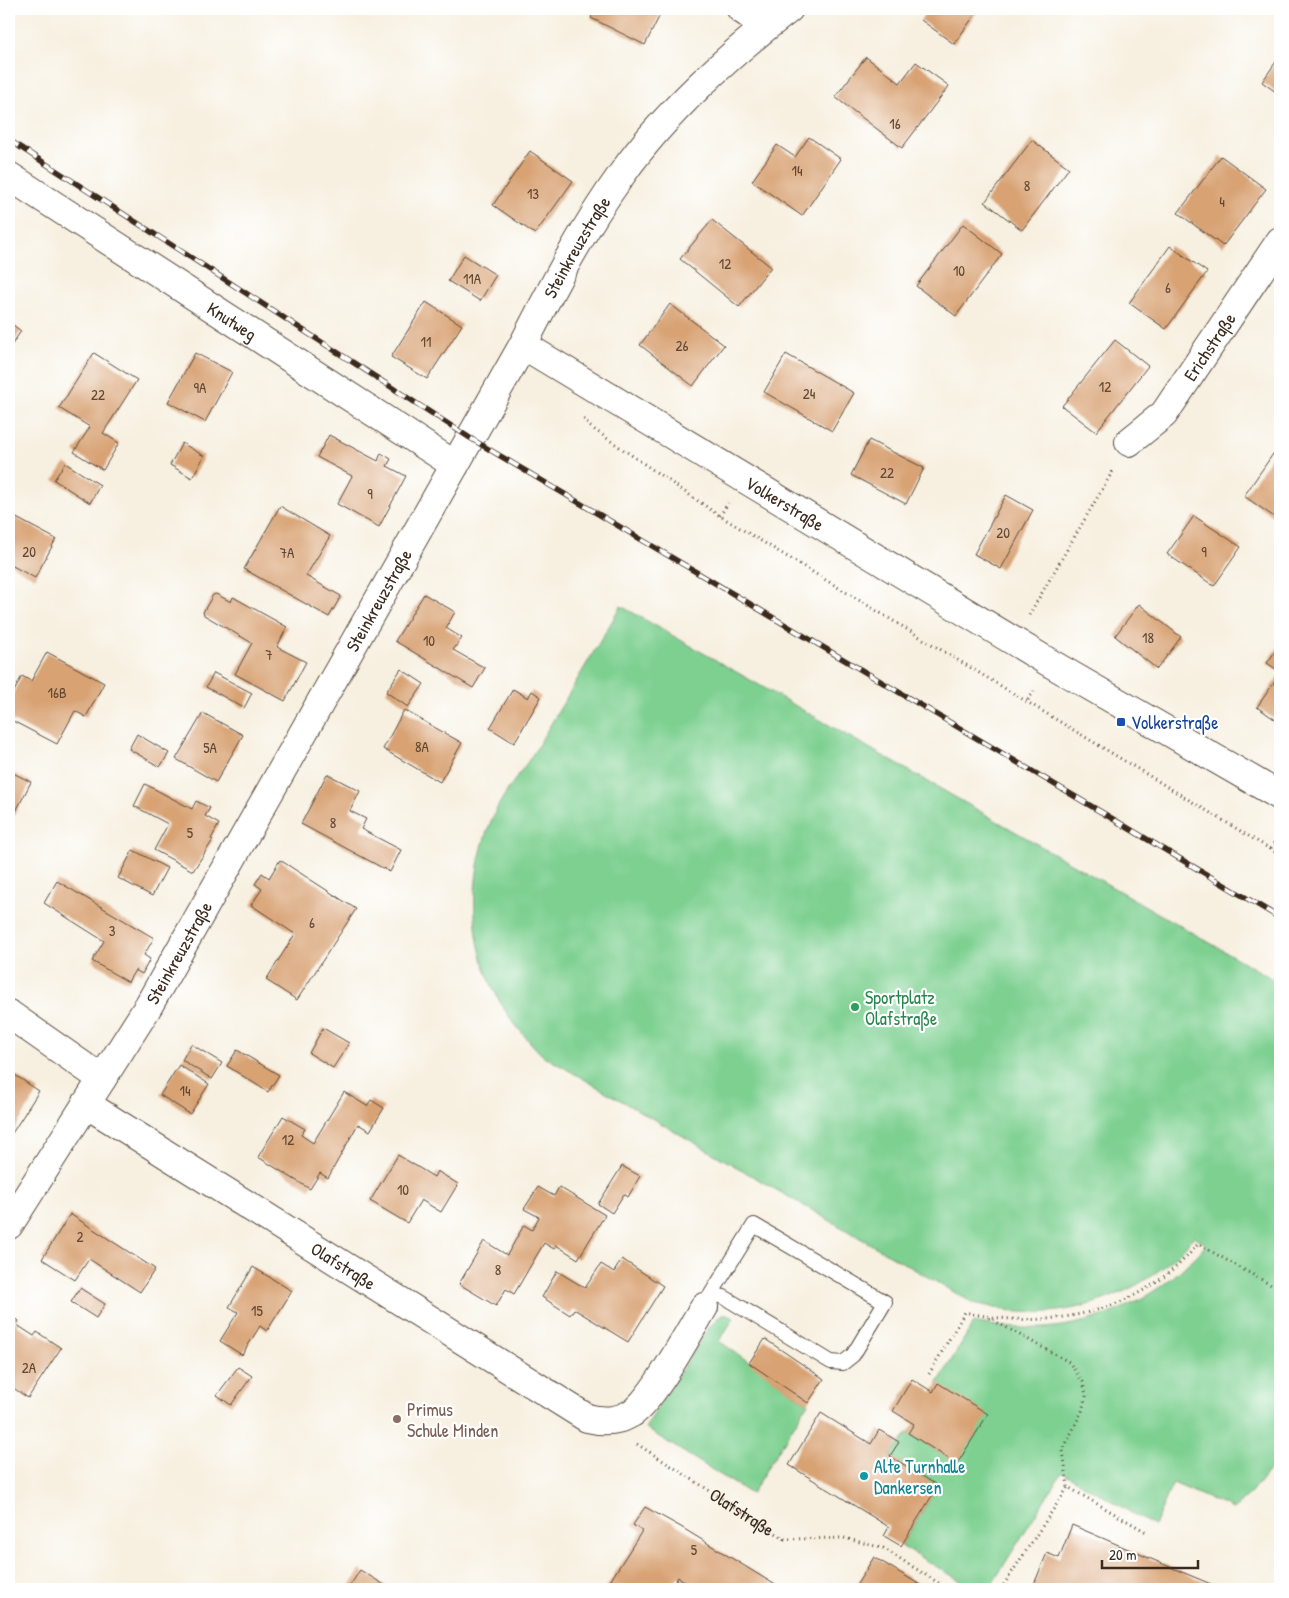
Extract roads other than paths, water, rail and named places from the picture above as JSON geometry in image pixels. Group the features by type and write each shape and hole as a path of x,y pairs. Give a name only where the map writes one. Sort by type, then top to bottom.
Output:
{"street":[{"path":"741,9 766,26"},
{"name":"Steinkreuzstraße","path":"9,1225 146,1010 523,345 568,256 622,173 678,108 766,26 789,9"},
{"name":"Knutweg","path":"9,176 455,465"},
{"name":"Erichstraße","path":"1129,442 1164,414 1280,241"},
{"name":"Volkerstraße","path":"523,345 568,374 1013,641 1280,796"},
{"path":"9,1014 102,1079"},
{"name":"Olafstraße","path":"86,1104 587,1418 601,1422 626,1416 648,1398 706,1303"}],"lane":[{"path":"754,1225 885,1302 853,1355 843,1362 831,1362 724,1297 716,1295 706,1303 754,1225"}],"railway":[{"path":"9,140 470,438 1280,918"}],"place":[{"name":"Volkerstraße","path":"1121,722"},
{"name":"Sportplatz Olafstraße","path":"855,1007"},
{"name":"Primus Schule Minden","path":"397,1419"},
{"name":"Alte Turnhalle Dankersen","path":"864,1476"}]}
